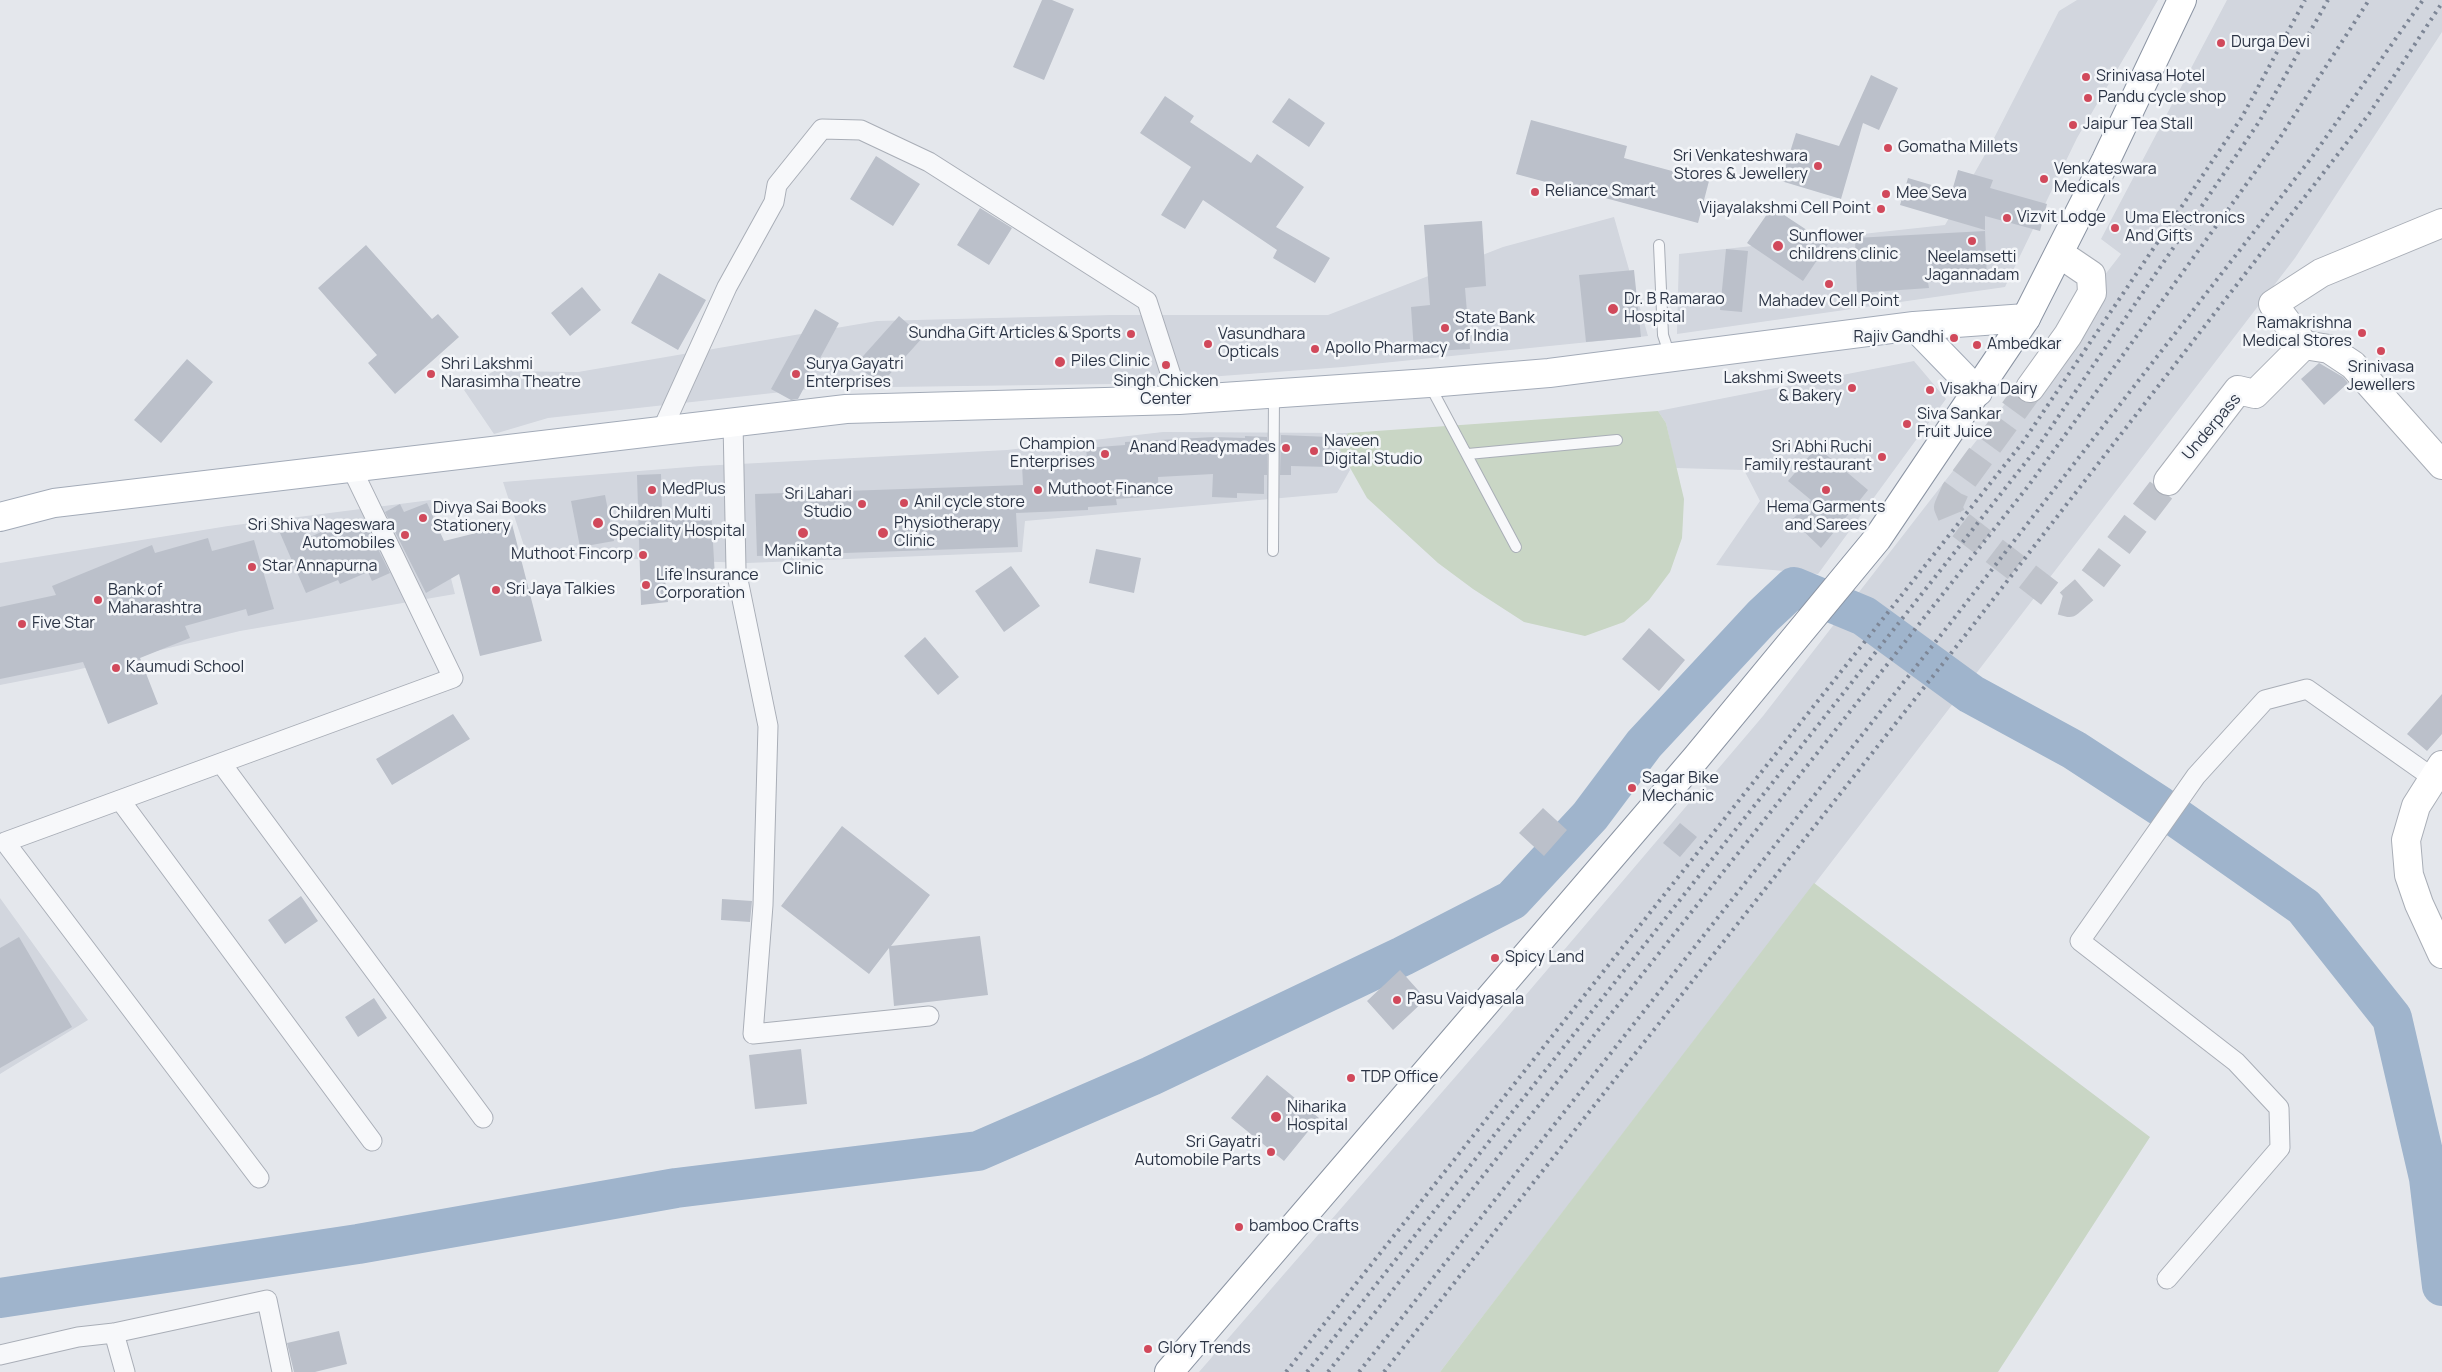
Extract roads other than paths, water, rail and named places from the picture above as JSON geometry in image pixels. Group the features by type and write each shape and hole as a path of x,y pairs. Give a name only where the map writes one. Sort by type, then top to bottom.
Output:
{"main road":[{"path":"1169,1372 1696,758 1877,539 1978,392 2026,318 2060,254 2182,0"},
{"path":"2442,223 2321,273 2273,304 2304,345 2329,349 2353,365 2442,465"},
{"path":"2030,388 2068,335 2092,293 2091,275 2060,254"},
{"path":"0,517 54,502 846,409 1179,400 1429,383 1549,372 1914,326 2026,318"},
{"path":"1914,326 1978,392"},
{"name":"Underpass","path":"2168,481 2238,390 2255,394 2304,345"},
{"path":"2438,772 2416,806 2406,840 2410,875 2416,897 2442,954"}],"street":[{"path":"662,430 727,286 774,202 777,185 822,129 861,130 929,162 1147,301 1179,400"},
{"path":"733,422 736,570 768,726 763,905 753,1034 929,1016"},
{"path":"259,1178 6,842 453,678 351,467"},
{"path":"2167,1279 2280,1148 2279,1108 2236,1062 2080,941 2196,776 2265,700 2307,689 2438,772"},
{"path":"221,763 483,1118"},
{"path":"120,800 372,1141"},
{"path":"0,1355 78,1337 114,1334 267,1300 282,1372"},
{"path":"114,1334 125,1372"}],"lane":[{"path":"1659,245 1664,335 1671,357"},
{"path":"1429,383 1516,547"},
{"path":"1273,551 1274,394"},
{"path":"1468,454 1617,440"}],"waterway":[{"path":"0,1298 358,1244 676,1188 978,1151 1151,1076 1403,956 1512,900 1590,816 1644,744 1763,616 1794,587 1864,616 1971,694 2074,750 2160,806 2304,907 2392,1018 2429,1178 2442,1286"}],"tunnel":[{"path":"2030,388 1955,491 1948,507 1953,519 2058,600 2069,603 2085,589 2168,481"}],"railway":[{"path":"1286,1372 2023,442 2242,117 2305,0"},
{"path":"1307,1372 2037,448 2259,122 2328,0"},
{"path":"1328,1372 2029,485 2279,139 2369,0"},
{"path":"1359,1372 1952,621 2312,157 2423,0"},
{"path":"1384,1372 1967,633 2369,114 2442,3"}],"place":[{"name":"Durga Devi","path":"2221,43"},
{"name":"Srinivasa Hotel","path":"2086,77"},
{"name":"Pandu cycle shop","path":"2088,98"},
{"name":"Jaipur Tea Stall","path":"2073,125"},
{"name":"Gomatha Millets","path":"1888,148"},
{"name":"Sri Venkateshwara Stores & Jewellery","path":"1818,166"},
{"name":"Venkateswara Medicals","path":"2044,179"},
{"name":"Reliance Smart","path":"1535,192"},
{"name":"Mee Seva","path":"1886,194"},
{"name":"Vijayalakshmi Cell Point","path":"1881,209"},
{"name":"Vizvit Lodge","path":"2007,218"},
{"name":"Uma Electronics And Gifts","path":"2115,228"},
{"name":"Neelamsetti Jagannadam","path":"1972,241"},
{"name":"Sunflower childrens clinic","path":"1778,246"},
{"name":"Mahadev Cell Point","path":"1829,284"},
{"name":"Dr. B Ramarao Hospital","path":"1613,309"},
{"name":"State Bank of India","path":"1445,328"},
{"name":"Ramakrishna Medical Stores","path":"2362,333"},
{"name":"Sundha Gift Articles & Sports","path":"1131,334"},
{"name":"Rajiv Gandhi","path":"1954,338"},
{"name":"Vasundhara Opticals","path":"1208,344"},
{"name":"Ambedkar","path":"1977,345"},
{"name":"Apollo Pharmacy","path":"1315,349"},
{"name":"Srinivasa Jewellers","path":"2381,351"},
{"name":"Piles Clinic","path":"1060,362"},
{"name":"Singh Chicken Center","path":"1166,365"},
{"name":"Shri Lakshmi Narasimha Theatre","path":"431,374"},
{"name":"Surya Gayatri Enterprises","path":"796,374"},
{"name":"Lakshmi Sweets & Bakery","path":"1852,388"},
{"name":"Visakha Dairy","path":"1930,390"},
{"name":"Siva Sankar Fruit Juice","path":"1907,424"},
{"name":"Anand Readymades","path":"1286,448"},
{"name":"Naveen Digital Studio","path":"1314,451"},
{"name":"Champion Enterprises","path":"1105,454"},
{"name":"Sri Abhi Ruchi Family restaurant","path":"1882,457"},
{"name":"MedPlus","path":"652,490"},
{"name":"Muthoot Finance","path":"1038,490"},
{"name":"Hema Garments and Sarees","path":"1826,490"},
{"name":"Anil cycle store","path":"904,503"},
{"name":"Sri Lahari Studio","path":"862,504"},
{"name":"Divya Sai Books Stationery","path":"423,518"},
{"name":"Children Multi Speciality Hospital","path":"598,523"},
{"name":"Manikanta Clinic","path":"803,533"},
{"name":"Physiotherapy Clinic","path":"883,533"},
{"name":"Sri Shiva Nageswara Automobiles","path":"405,535"},
{"name":"Muthoot Fincorp","path":"643,555"},
{"name":"Star Annapurna","path":"252,567"},
{"name":"Life Insurance Corporation","path":"646,585"},
{"name":"Sri Jaya Talkies","path":"496,590"},
{"name":"Bank of Maharashtra","path":"98,600"},
{"name":"Five Star","path":"22,624"},
{"name":"Kaumudi School","path":"116,668"},
{"name":"Sagar Bike Mechanic","path":"1632,788"},
{"name":"Spicy Land","path":"1495,958"},
{"name":"Pasu Vaidyasala","path":"1397,1000"},
{"name":"TDP Office","path":"1351,1078"},
{"name":"Niharika Hospital","path":"1276,1117"},
{"name":"Sri Gayatri Automobile Parts","path":"1271,1152"},
{"name":"bamboo Crafts","path":"1239,1227"},
{"name":"Glory Trends","path":"1148,1349"}]}
